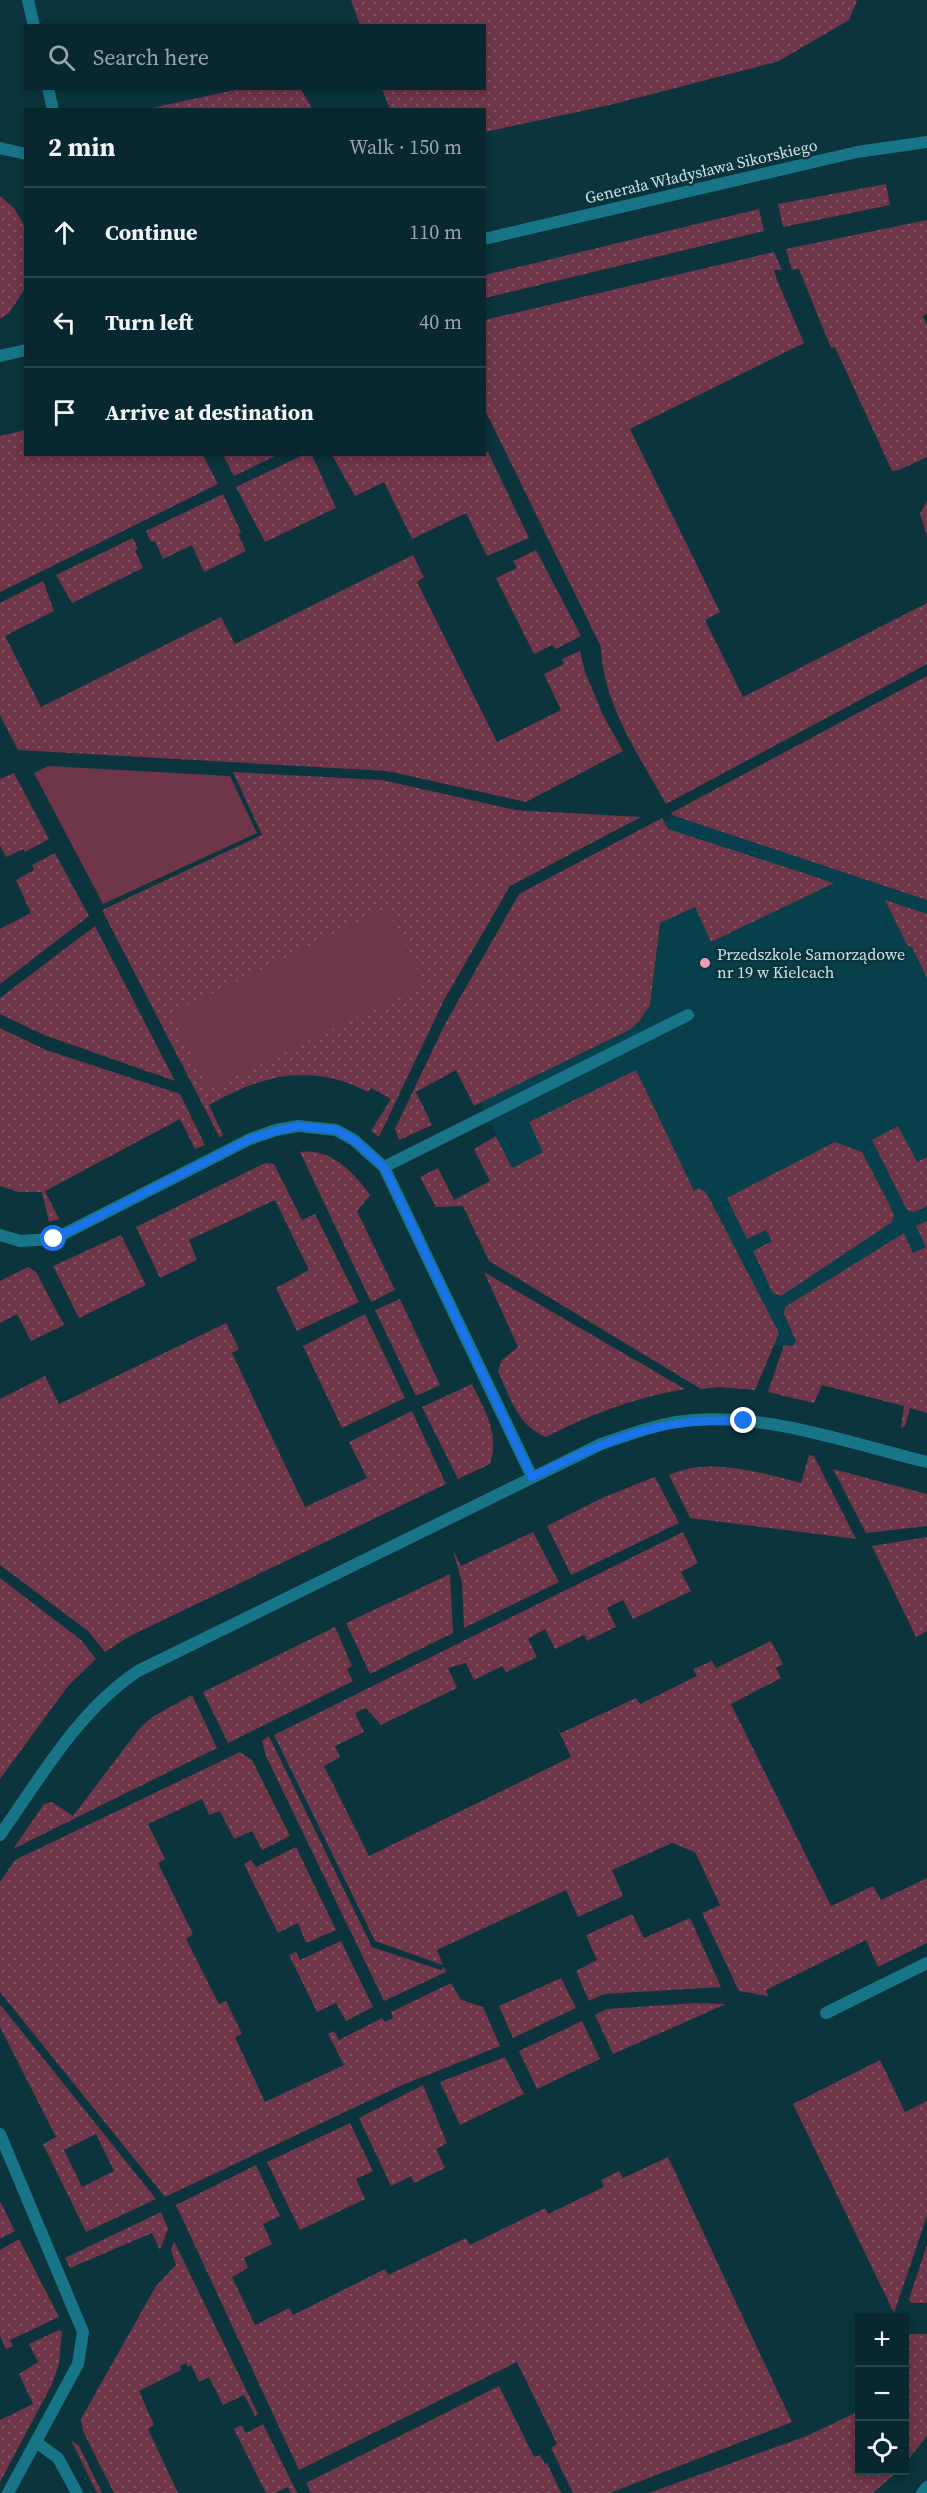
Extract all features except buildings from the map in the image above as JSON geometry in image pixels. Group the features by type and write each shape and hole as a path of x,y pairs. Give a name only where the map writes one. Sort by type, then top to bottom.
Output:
{"street":[{"path":"28,0 34,24"},
{"path":"48,90 53,108"},
{"name":"Generała Władysława Sikorskiego","path":"486,240 857,152 927,142"},
{"path":"0,148 24,154"},
{"path":"0,356 24,350"},
{"path":"384,1167 688,1015"},
{"path":"0,1235 20,1241 54,1239 250,1139 298,1126 336,1130 354,1140 384,1167 532,1477"},
{"path":"0,1835 81,1722 124,1680 155,1662 601,1444 675,1422 709,1419 773,1425 927,1462"},
{"path":"826,2013 927,1963"},
{"path":"0,2134 83,2332 78,2364 8,2493"},
{"path":"36,2442 58,2458 77,2493"},
{"path":"922,2493 927,2487"}],"shaded area":[{"path":"351,0 857,0 849,20 779,61 614,104 486,132 486,108 390,108 382,90 486,90 486,24 360,24"},
{"path":"235,90 302,90 311,108 152,108"},
{"path":"886,184 890,205 783,227 778,204"},
{"path":"0,196 14,208 24,225 24,290 9,313 0,319"},
{"path":"759,209 764,231 486,298 486,275"},
{"path":"927,220 927,313 923,316 927,325 927,457 892,471 835,347 831,348 799,269 792,270 786,249"},
{"path":"774,252 782,270 774,270 777,280 804,343 630,429 720,612 705,620 743,697 927,603 927,664 666,804 624,729 608,689 601,647 486,412 486,320"},
{"path":"24,430 24,456 204,456 218,484 0,592 0,436"},
{"path":"488,452 529,538 487,556 466,513 412,539 384,482 355,496 333,456 486,456"},
{"path":"224,456 275,456 234,476"},
{"path":"301,456 312,456 336,508 265,542 236,487"},
{"path":"223,494 241,532 238,534 246,551 204,572 192,545 163,559 155,541 151,542 146,531"},
{"path":"927,501 927,536 920,514"},
{"path":"133,538 138,549 135,550 143,568 72,603 56,575"},
{"path":"536,550 581,636 556,649 552,645 534,654 496,578 517,568 513,561"},
{"path":"413,555 424,577 417,582 497,742 561,710 544,674 564,664 562,659 580,651 585,672 603,715 623,751 526,802 387,771 18,750 0,715 0,603 43,581 54,611 5,636 41,707 221,617 235,644"},
{"path":"927,676 927,900 672,815 671,813"},
{"name":"Przedszkole Samorządowe nr 19 w Kielcach","path":"927,680 927,1347 785,1347 619,1329 538,1154 512,1168 446,1029 628,842"},
{"path":"48,766 230,776 257,833 103,904 34,773"},
{"path":"233,772 382,780 515,810 641,817 510,886 444,1000 379,1137 371,1131 391,1099 371,1088 368,1092 327,1077 307,1075 287,1076 248,1086 209,1105 223,1135 220,1138 102,910 262,835"},
{"path":"14,773 49,839 25,852 23,849 6,857 0,845 0,779"},
{"path":"662,818 668,829 834,883 711,942 695,907 660,923 650,1005 631,1029 474,1106 456,1070 416,1092 432,1125 399,1140 395,1129 445,1024 519,894"},
{"path":"55,853 89,916 0,984 0,929 31,913 16,880 34,870 32,865"},
{"path":"885,900 927,914 927,978 912,947 907,945"},
{"path":"387,908 425,984 209,1089 171,1014"},
{"path":"95,926 175,1081 44,1035 0,1014 0,998"},
{"path":"0,1028 46,1050 180,1094 205,1145 195,1149 180,1119 45,1191 59,1219 49,1222 42,1192 19,1192 0,1186"},
{"path":"636,1070 694,1191 699,1188 706,1192 779,1333 755,1390 719,1387 701,1389 489,1261 463,1206 436,1207 420,1177 438,1168 454,1200 490,1181 474,1149 496,1136 512,1168 543,1152 529,1122"},
{"path":"898,1126 917,1162 927,1157 927,1206 914,1212 907,1210 872,1140"},
{"path":"835,1142 862,1152 894,1214 892,1222 781,1296 773,1293 753,1251 772,1241 766,1230 747,1239 727,1198"},
{"path":"300,1152 321,1153 339,1162 368,1192 370,1195 357,1211 395,1290 371,1302"},
{"path":"265,1163 274,1164 302,1220 315,1214 359,1302 297,1331 276,1288 309,1270 275,1200 189,1240 197,1260 160,1278 136,1227"},
{"path":"927,1221 927,1413 910,1408 905,1426 901,1428 904,1406 822,1385 814,1403 768,1392 784,1345 793,1346 796,1341 784,1314 785,1307 904,1233 913,1253 926,1247 916,1226"},
{"path":"121,1235 146,1285 79,1318 53,1266"},
{"path":"28,1267 36,1272 64,1325 31,1341 17,1314 0,1323 0,1281"},
{"path":"484,1272 685,1389 613,1408 546,1437 536,1432 521,1418 498,1371 502,1360 518,1347"},
{"path":"400,1299 440,1385 416,1396 375,1310"},
{"path":"365,1314 405,1398 342,1428 303,1346"},
{"path":"226,1323 239,1349 232,1353 305,1507 367,1478 349,1442 412,1411 446,1484 130,1636 105,1652 88,1631 0,1565 0,1399 45,1376 59,1404"},
{"path":"472,1384 490,1423 493,1453 490,1464 458,1479 422,1407"},
{"path":"809,1455 814,1456 856,1539 690,1518 669,1475 684,1469 701,1467 735,1468 801,1483"},
{"path":"833,1469 927,1494 927,1526 866,1533"},
{"path":"655,1477 679,1523 571,1575 547,1526 604,1497"},
{"path":"533,1532 559,1582 464,1628 462,1583 453,1550 461,1566"},
{"path":"683,1532 698,1563 681,1572 691,1591 633,1619 623,1600 607,1608 616,1627 587,1641 584,1635 555,1649 545,1629 528,1639 537,1657 506,1672 502,1666 474,1680 466,1663 448,1668 457,1688 381,1725 366,1708 355,1713 364,1732 335,1746 340,1757 324,1766 369,1856 571,1757 557,1727 561,1733 636,1698 640,1704 697,1676 693,1669 712,1661 716,1668 771,1641 783,1664 776,1668 781,1678 731,1704 831,1906 873,1886 881,1900 927,1878 927,1943 878,1967 866,1940 766,1990 768,1996 739,1991 702,1913 720,1905 695,1852 672,1843 612,1870 623,1896 578,1917 566,1890 437,1950 443,1965 375,1941 274,1735"},
{"path":"927,1537 927,1631 916,1637 872,1546"},
{"path":"450,1574 453,1633 370,1674 346,1623"},
{"path":"0,1578 81,1640 96,1659 68,1686 0,1779"},
{"path":"335,1627 352,1666 347,1669 353,1681 228,1743 203,1692"},
{"path":"192,1695 217,1748 13,1849 44,1804 52,1802 73,1816 139,1729 152,1717"},
{"path":"269,1736 372,1947 441,1970 444,1967 446,1972 384,2001 266,1756 262,1741"},
{"path":"240,1752 252,1760 290,1836 262,1850 252,1831 234,1839 220,1811 209,1815 202,1799 148,1824 165,1859 158,1863 193,1934 186,1939 219,2004 226,2001 242,2034 235,2037 265,2102 344,2065 328,2034 334,2031 339,2040 382,2018 385,2022 393,2018 391,2012 451,1983 461,2000 483,2007 500,2046 400,2086 165,2197 0,1992 0,1882 15,1860"},
{"path":"296,1847 336,1930 306,1943 298,1923 278,1933 244,1864 251,1860 256,1867"},
{"path":"632,1914 644,1938 690,1918 721,1987 604,1994 589,2001 576,1971 597,1960 586,1935"},
{"path":"341,1941 373,2007 346,2021 336,2003 317,2012 289,1955 296,1952 300,1960"},
{"path":"561,1978 576,2008 513,2038 499,2006"},
{"path":"696,2003 726,2004 613,2054 595,2015 607,2009"},
{"path":"0,2005 156,2199 86,2232 43,2144 56,2137 0,2027","holes":["96,2134 114,2171 82,2187 64,2150"]},
{"path":"582,2021 600,2059 537,2089 519,2051"},
{"path":"505,2057 524,2094 460,2125 440,2082"},
{"path":"880,2060 905,2112 927,2101 927,2216 894,2313 793,2104"},
{"path":"423,2085 447,2143 436,2149 445,2168 414,2183 411,2176 391,2186 359,2118"},
{"path":"350,2123 373,2171 356,2179 365,2199 300,2230 267,2162"},
{"path":"668,2157 792,2422 610,2493 573,2493 551,2448 557,2444 517,2362 299,2470 176,2205 256,2165 280,2216 263,2224 272,2244 244,2258 248,2268 232,2277 255,2325 289,2308 293,2315 385,2269 388,2275 466,2238 470,2245 545,2208 548,2214 604,2187 601,2180 619,2171 623,2178"},
{"path":"0,2201 15,2231 0,2239"},
{"path":"161,2212 168,2229 160,2250 152,2233 70,2268 65,2258"},
{"path":"19,2239 59,2317 10,2340 13,2346 6,2349 0,2336 0,2250"},
{"path":"174,2241 258,2414 255,2416 244,2395 223,2405 209,2377 199,2382 191,2365 188,2367 186,2363 180,2366 181,2370 139,2391 154,2425 148,2429 178,2493 114,2493 83,2431 81,2419 156,2286 176,2265 171,2250"},
{"path":"927,2245 927,2303 911,2303 909,2299"},
{"path":"59,2330 62,2331 59,2364 52,2384 0,2482 0,2420 33,2404 19,2374 38,2362 29,2344"},
{"path":"909,2334 927,2334 927,2436 909,2458"},
{"path":"499,2386 533,2455 535,2457 540,2455 545,2464 547,2463 561,2493 311,2493 306,2483"},
{"path":"855,2413 855,2475 893,2475 873,2493 649,2493 809,2435"},
{"path":"263,2424 297,2493 291,2493 288,2487 275,2493 266,2493 234,2429 241,2425 246,2433"},
{"path":"71,2440 79,2446 102,2493 97,2493"}],"place":[{"name":"Przedszkole Samorządowe nr 19 w Kielcach","path":"705,963"}],"route":[{"path":"54,1239 250,1139 298,1126 336,1130 354,1140 384,1167 532,1477 601,1444 640,1431 675,1422 709,1419 744,1421"}]}
